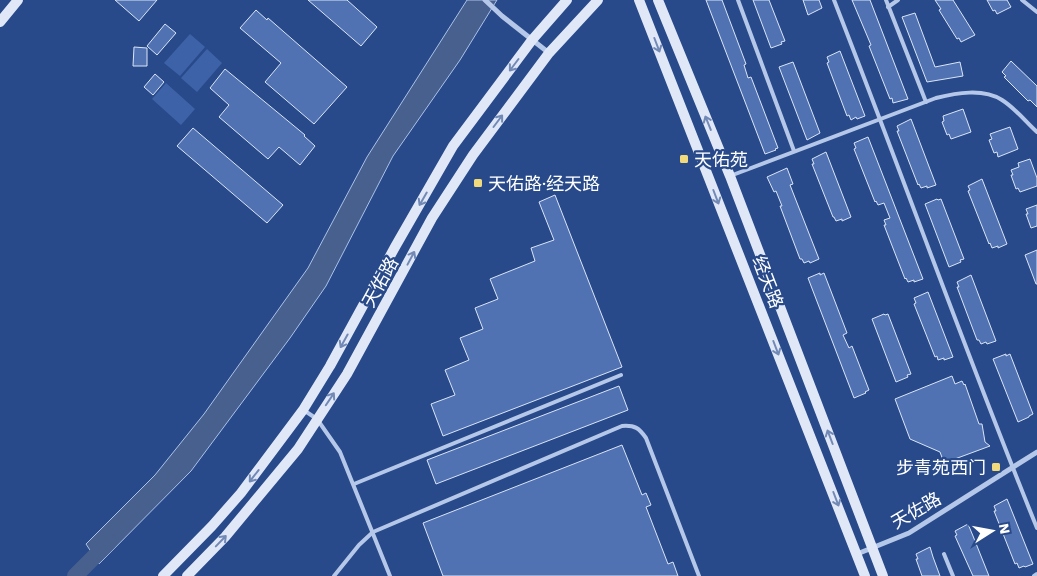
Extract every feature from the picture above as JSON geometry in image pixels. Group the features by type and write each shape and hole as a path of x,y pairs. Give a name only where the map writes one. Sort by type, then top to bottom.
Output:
{"main road":[{"path":"0,22 18,0"},
{"name":"天佑路","path":"163,576 212,526 240,493 303,410 330,366 453,146 532,40 567,0"},
{"name":"天佑路","path":"187,576 225,537 298,449 347,374 432,218 472,155 549,53 598,0"},
{"name":"经天路","path":"639,0 865,576"},
{"name":"经天路","path":"658,0 730,176 883,576"}],"street":[{"path":"485,0 549,53"},
{"name":"天佐路","path":"857,554 909,533 1037,452"}],"lane":[{"path":"738,0 794,152"},
{"path":"834,0 881,118 1012,467 1037,528"},
{"path":"886,0 926,102"},
{"path":"888,7 898,0"},
{"path":"1022,0 1037,12"},
{"path":"730,176 881,118 926,102 959,93 982,94 1001,99 1037,132"},
{"path":"354,484 621,375"},
{"path":"303,410 317,419 340,452 390,576"},
{"path":"334,576 359,545 373,532 622,426 632,425 639,428 646,438 699,576"},
{"path":"944,554 953,576"}],"shaded area":[{"path":"467,0 497,0 460,60 393,156 326,286 290,338 191,471 99,564 86,544 155,475 204,414 308,268 367,157"},
{"path":"190,34 205,47 180,76 164,63"},
{"path":"207,49 222,63 197,92 181,78"},
{"path":"166,83 195,109 181,125 152,99"}],"building":[{"path":"115,0 157,0 139,21"},
{"path":"308,0 347,0 377,27 361,46"},
{"path":"706,0 722,0 746,64 744,65 748,78 751,77 778,148 776,150 765,154"},
{"path":"753,0 769,0 785,41 781,42 782,44 771,48"},
{"path":"803,0 819,0 822,8 808,15"},
{"path":"852,0 870,0 908,99 893,103 892,98 890,99 869,46 871,45"},
{"path":"935,0 953,0 975,35 961,42 959,38 957,39"},
{"path":"987,0 1007,0 1011,7 997,14 995,10 993,11"},
{"path":"256,10 267,20 268,18 347,87 314,124 265,82 281,63 240,28"},
{"path":"915,13 935,67 960,62 963,76 927,82 902,17"},
{"path":"165,24 176,33 157,55 147,46"},
{"path":"134,47 147,48 147,66 133,66"},
{"path":"840,51 865,116 857,119 856,117 851,120 849,115 847,116 827,63 829,62 827,57"},
{"path":"1011,61 1037,86 1037,107 1030,100 1028,101 1004,77 1006,76 1002,72"},
{"path":"793,62 820,133 807,140 779,67"},
{"path":"225,69 305,135 315,146 300,165 279,147 268,159 219,117 229,105 210,88"},
{"path":"155,74 164,82 153,95 144,87"},
{"path":"963,109 971,132 951,139 949,134 947,135 942,122 944,121 943,116"},
{"path":"911,119 936,185 927,188 927,186 921,188 918,185 897,131 899,131 897,126"},
{"path":"1010,127 1018,149 998,157 997,152 994,153 989,140 992,139 990,134"},
{"path":"193,128 283,205 267,223 177,146"},
{"path":"868,137 923,279 908,282 905,279 884,225 886,225 884,220 890,218 884,203 878,205 875,202 854,149 856,148 854,143"},
{"path":"826,152 851,217 842,221 842,219 836,221 833,217 812,164 814,164 812,159"},
{"path":"1030,159 1037,178 1037,186 1020,192 1018,188 1016,189 1011,170 1019,167 1018,163"},
{"path":"787,168 793,184 790,185 819,259 810,263 809,261 804,263 800,259 776,191 774,192 767,177"},
{"path":"982,179 1007,244 998,248 998,246 992,248 989,244 968,191 970,190 968,186"},
{"path":"555,195 622,367 443,436 431,404 455,395 445,370 469,360 460,338 483,329 475,308 498,299 490,279 535,261 531,248 554,240 539,202"},
{"path":"941,199 964,259 949,267 925,204"},
{"path":"1037,205 1037,226 1031,228 1026,209"},
{"path":"1037,250 1037,284 1036,284 1025,255"},
{"path":"820,273 820,275 824,273 847,333 843,335 849,348 852,346 869,390 854,398 808,278"},
{"path":"971,275 996,341 987,344 986,342 981,344 977,340 957,287 959,287 957,282"},
{"path":"928,292 953,357 944,360 944,358 938,360 937,356 935,357 914,304 916,303 914,298"},
{"path":"888,314 911,374 896,382 872,319"},
{"path":"1006,354 1006,356 1010,354 1033,414 1018,422 993,359"},
{"path":"952,376 955,384 962,381 965,384 979,424 982,424 985,442 990,446 944,463 940,452 910,439 895,399"},
{"path":"619,386 628,410 436,484 427,460"},
{"path":"622,445 642,495 646,493 651,505 646,507 668,564 673,562 678,576 443,576 423,523"},
{"path":"1007,499 1033,564 1025,567 1019,568 1017,563 1015,564 994,511 996,511 994,506"},
{"path":"968,524 989,576 973,576 955,536 957,535 955,531"},
{"path":"930,547 940,576 922,576 916,559 918,559 916,554"}],"waterway":[{"path":"75,576 109,542"}],"place":[{"name":"天佑苑","path":"684,159"},
{"name":"天佑路·经天路","path":"478,183"},
{"name":"步青苑西门","path":"996,467"}]}
